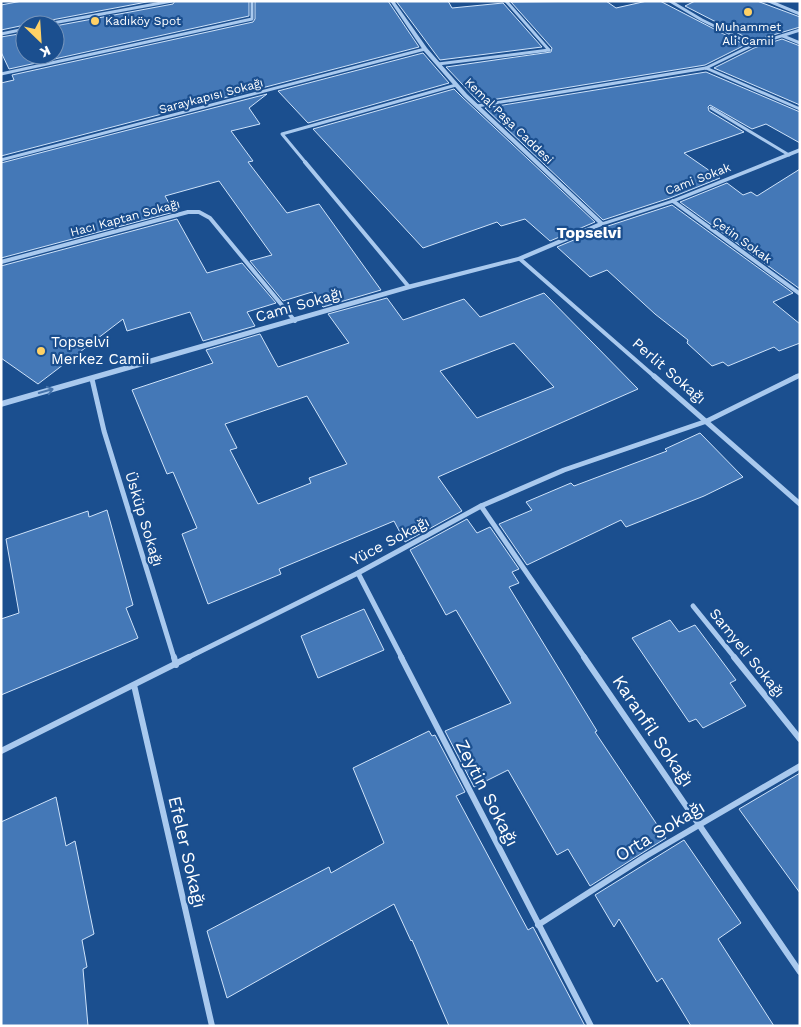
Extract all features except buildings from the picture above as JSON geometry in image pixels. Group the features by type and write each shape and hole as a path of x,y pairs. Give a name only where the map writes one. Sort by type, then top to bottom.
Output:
{"street":[{"path":"135,1 140,8"},
{"path":"65,21 172,1"},
{"path":"1,74 252,19 252,1"},
{"name":"Kemal Paşa Caddesi","path":"392,1 426,49 456,85 602,224"},
{"path":"438,64 549,50 506,1"},
{"path":"670,1 702,20 752,45"},
{"path":"769,1 800,14"},
{"path":"477,106 706,68 752,45 800,30"},
{"path":"1,34 15,31"},
{"path":"784,36 800,43"},
{"name":"Saraykapısı Sokağı","path":"1,160 426,49"},
{"path":"706,68 800,109"},
{"path":"409,287 282,134 456,85"},
{"path":"711,108 789,155"},
{"name":"Cami Sokak","path":"602,224 673,201 800,150"},
{"name":"Çetin Sokak","path":"673,201 800,294"},
{"name":"Hacı Kaptan Sokağı","path":"1,262 188,212 199,212 210,218 295,321"},
{"name":"Cami Sokağı","path":"1,404 409,287 520,259 602,224"},
{"name":"Perlit Sokağı","path":"520,259 800,504"},
{"name":"Yüce Sokağı","path":"1,751 358,573 481,506 564,470 707,421 800,375"},
{"name":"Üsküp Sokağı","path":"92,378 104,431 176,665"},
{"name":"Karanfil Sokağı","path":"481,506 800,972"},
{"name":"Zeytin Sokağı","path":"358,573 591,1026"},
{"name":"Samyeli Sokağı","path":"693,606 800,739"},
{"name":"Efeler Sokağı","path":"134,685 212,1026"},
{"name":"Orta Sokağı","path":"538,925 699,824 800,766"}],"place":[{"name":"Muhammet Ali Camii","path":"748,12"},
{"name":"Kadıköy Spot","path":"95,21"},
{"name":"Topselvi Merkez Camii","path":"41,351"}],"district":[{"name":"Topselvi","path":"589,232"}]}
